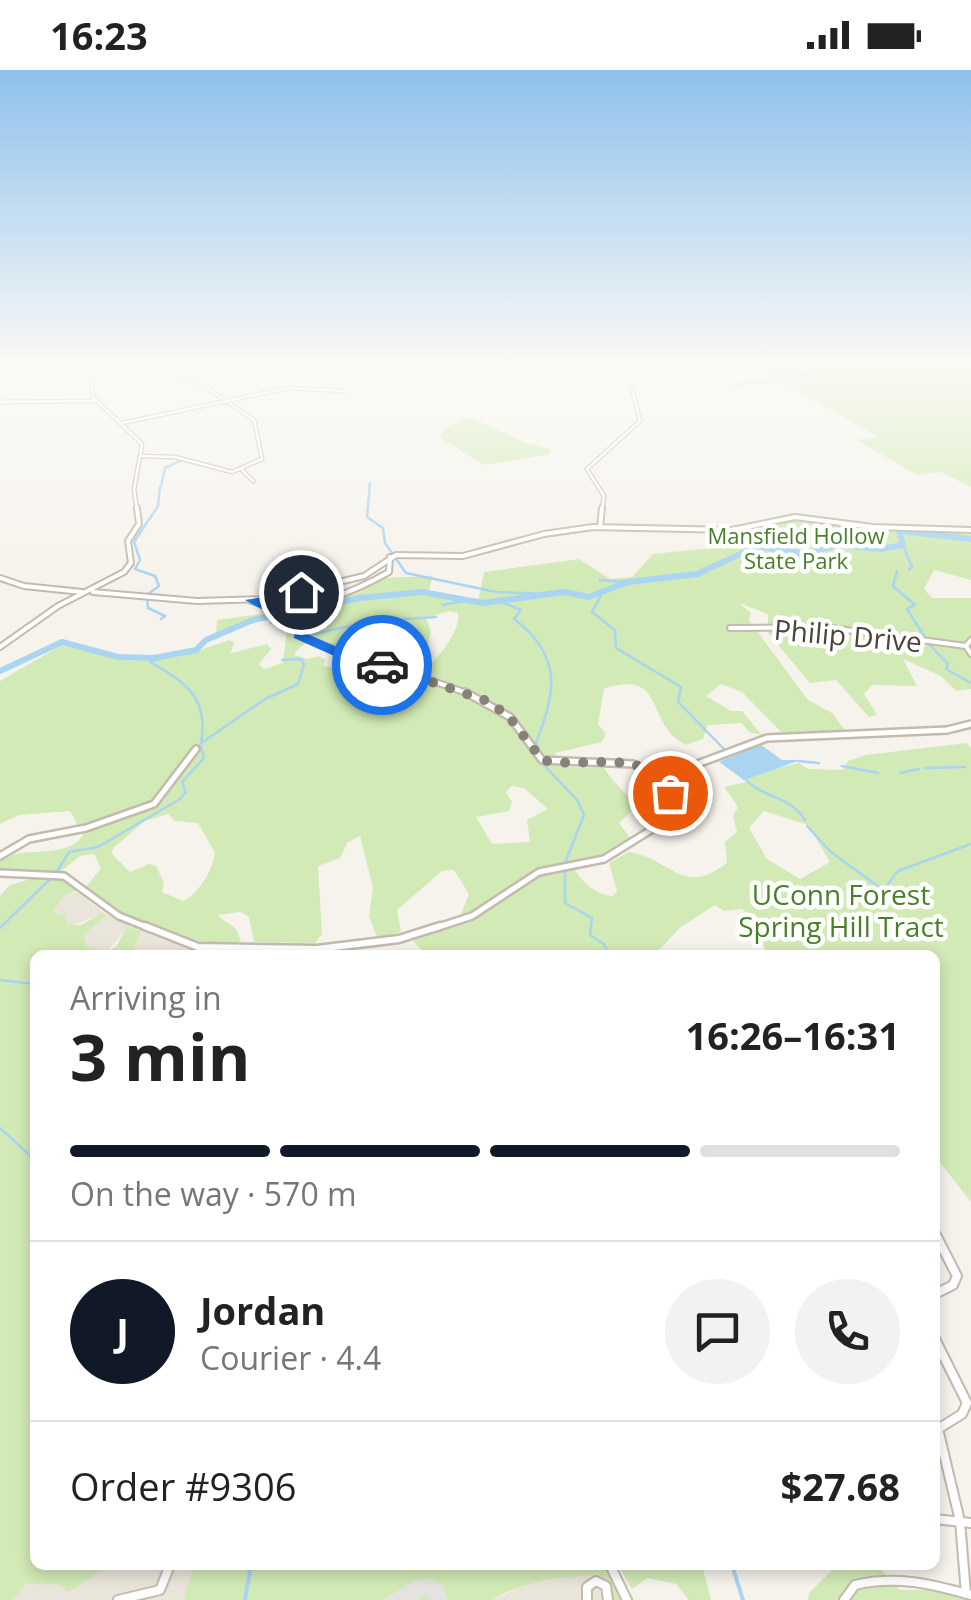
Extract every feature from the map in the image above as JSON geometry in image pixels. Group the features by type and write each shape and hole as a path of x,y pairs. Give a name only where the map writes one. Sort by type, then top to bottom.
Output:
{"street":[{"path":"93,592 106,587 131,563 128,541 139,524 134,490 140,439 136,435"},
{"path":"140,456 182,458 217,472 242,470 262,459 259,435"},
{"path":"600,527 604,496 587,470 625,435"},
{"path":"242,470 253,481"},
{"path":"0,578 24,586 85,592 251,600 364,576 390,557 462,556 544,534 600,527 732,530 795,517 872,527 971,530"},
{"path":"251,600 261,606 304,608 389,572 390,557"},
{"path":"106,587 112,594"},
{"path":"0,648 55,607 85,592"},
{"path":"291,640 298,635 304,608"},
{"name":"Philip Drive","path":"730,628 823,627 966,646"},
{"path":"298,635 345,656 419,674 490,702 510,718 542,760 633,764 657,774 666,779 672,803 667,820 604,859 546,869 489,908 447,925 377,944 332,950"},
{"path":"971,640 966,646 971,654"},
{"path":"666,779 767,738 931,731 971,724"},
{"path":"0,856 29,840 86,828 154,804 196,749"},
{"path":"0,873 64,876 119,916 198,947 269,950"},
{"path":"940,1242 957,1276 953,1285 940,1292"},
{"path":"940,1349 967,1403 962,1414 940,1427"},
{"path":"844,1600 855,1585 882,1580 920,1583 969,1595 960,1521 940,1444"},
{"path":"940,1519 971,1523"},
{"path":"118,1600 154,1596 164,1585 168,1570"},
{"path":"612,1570 627,1600"},
{"path":"587,1600 587,1587 596,1580 606,1586 608,1600"}],"shaded area":[{"path":"77,892 104,913 71,926 53,912 62,898"},
{"path":"107,915 130,925 108,950 86,946 84,935"},
{"path":"141,931 199,950 134,950"},
{"path":"100,1570 193,1570 183,1600 12,1600 26,1584 57,1584 69,1591"},
{"path":"590,1573 606,1578 611,1600 493,1600 524,1585"},
{"path":"427,1578 442,1585 449,1600 432,1600 425,1595 417,1600 383,1600 413,1581"}],"green space":[{"path":"510,435 551,449 550,454 484,465 439,437"},
{"path":"876,435 971,435 971,487 941,472 917,475 857,440 879,437"},
{"path":"792,519 971,531 971,580 934,570 924,589 932,598 971,598 971,689 956,691 941,676 903,659 917,686 872,685 864,694 877,715 869,717 836,680 810,683 768,633 768,614 739,603 751,613 749,620 808,700 832,713 845,730 785,736 742,692 721,684 706,696 731,711 742,711 762,735 749,732 742,723 708,725 703,739 686,745 664,724 647,692 624,685 604,689 598,724 606,734 602,742 555,753 565,767 604,768 636,807 619,823 631,839 606,856 572,865 589,886 613,896 617,891 609,863 629,852 687,876 712,873 727,863 725,842 737,832 733,816 738,807 724,787 746,782 747,776 799,763 808,769 843,770 848,761 866,755 967,743 971,749 971,1202 940,1162 940,950 765,950 756,924 742,909 724,911 715,905 681,927 659,950 421,950 413,941 457,924 469,894 454,870 442,871 397,910 401,932 378,939 369,917 373,888 360,836 347,843 340,858 318,866 322,934 315,943 254,942 249,917 241,912 217,915 236,929 241,941 204,943 158,931 115,910 86,887 101,868 94,854 80,856 61,871 0,871 0,861 9,856 66,848 83,835 70,811 19,815 0,824 0,681 60,646 141,661 186,654 229,640 234,642 231,653 267,644 271,649 259,664 264,669 283,663 289,613 262,617 216,637 217,620 261,614 261,607 301,606 294,631 301,634 308,604 360,591 383,578 433,576 428,593 417,594 487,605 478,602 484,572 579,559 610,579 632,577 653,554 760,543 753,530","holes":["449,611 458,613 458,620 441,653 422,672 425,683 419,691 397,680 400,670 332,668 323,666 325,660 319,656 307,659 294,655 309,642 350,656 378,648 427,648 431,632 426,618","512,786 524,788 548,809 527,820 530,842 492,844 476,817 509,811 512,802 506,792","764,811 808,825 830,862 800,879 767,859 749,828","168,814 175,821 198,823 215,853 204,881 183,901 162,892 164,883 156,866 149,864 130,872 112,854 113,848 145,821"]},
{"path":"37,877 60,878 77,890 62,898 53,912 64,915 68,925 81,925 102,913 107,915 84,935 86,946 103,950 30,950 30,1570 101,1570 69,1592 57,1584 26,1584 12,1600 0,1600 0,896 10,885"},
{"path":"127,926 141,931 134,950 109,950 116,947"},
{"path":"193,1570 607,1570 621,1600 611,1600 606,1578 581,1576 531,1584 493,1600 183,1600"},
{"path":"621,1570 703,1570 711,1600 689,1600 676,1584 647,1578 632,1589"},
{"path":"832,1570 882,1570 900,1590 932,1590 968,1600 808,1600 809,1593"}],"water":[{"path":"760,744 782,760 801,760 744,780 719,762"}],"waterway":[{"path":"161,486 165,468 182,460"},
{"path":"370,483 367,517 383,528 385,543 406,573 496,592 550,594"},
{"path":"148,594 159,586 155,576 135,569 140,560 134,542 158,506 160,487"},
{"path":"0,671 62,642 118,657 154,658 196,650 206,640 253,620 360,598 422,592 483,603 564,592 589,597 628,582 697,574 758,546 803,554 837,545 881,549 903,545 899,531 971,539"},
{"path":"903,545 912,567 909,570"},
{"path":"897,571 893,586 915,605 907,609 926,639"},
{"path":"600,580 628,582"},
{"path":"603,592 592,612 615,630 616,648 681,687 678,702 724,749"},
{"path":"147,598 148,608 165,616 161,619"},
{"path":"443,605 463,601"},
{"path":"504,603 521,610 514,619 541,646 548,661 551,691 536,742 542,756"},
{"path":"270,616 271,623"},
{"path":"306,636 371,621 436,617"},
{"path":"929,644 948,664 946,669 971,683"},
{"path":"170,655 150,662 185,685 198,703 203,728 201,743"},
{"path":"201,743 265,699 298,684 304,664 301,659 282,660"},
{"path":"56,873 69,852 98,847 180,799 186,792 182,782 204,758 201,747"},
{"path":"540,761 578,801 584,815 565,863"},
{"path":"798,761 819,763"},
{"path":"842,766 878,773"},
{"path":"925,768 965,767"},
{"path":"900,773 919,769"},
{"path":"745,779 792,806 805,820"},
{"path":"807,826 831,852 883,890"},
{"path":"885,888 898,871 971,844"},
{"path":"565,868 565,903 592,918 590,935 607,950"},
{"path":"0,928 52,877"},
{"path":"0,980 30,983"},
{"path":"0,1128 30,1155"},
{"path":"245,1600 250,1570"},
{"path":"734,1570 743,1600"}],"way so far":[{"path":"382,665 419,674 490,702 510,718 542,760 633,764 657,774 670,793"}],"route":[{"path":"301,592 251,600 261,606 304,603 298,635 319,641 345,656 382,665"}],"park label":[{"name":"Mansfield Hollow State Park","path":"796,548"},
{"name":"UConn Forest Spring Hill Tract","path":"841,910"}]}
